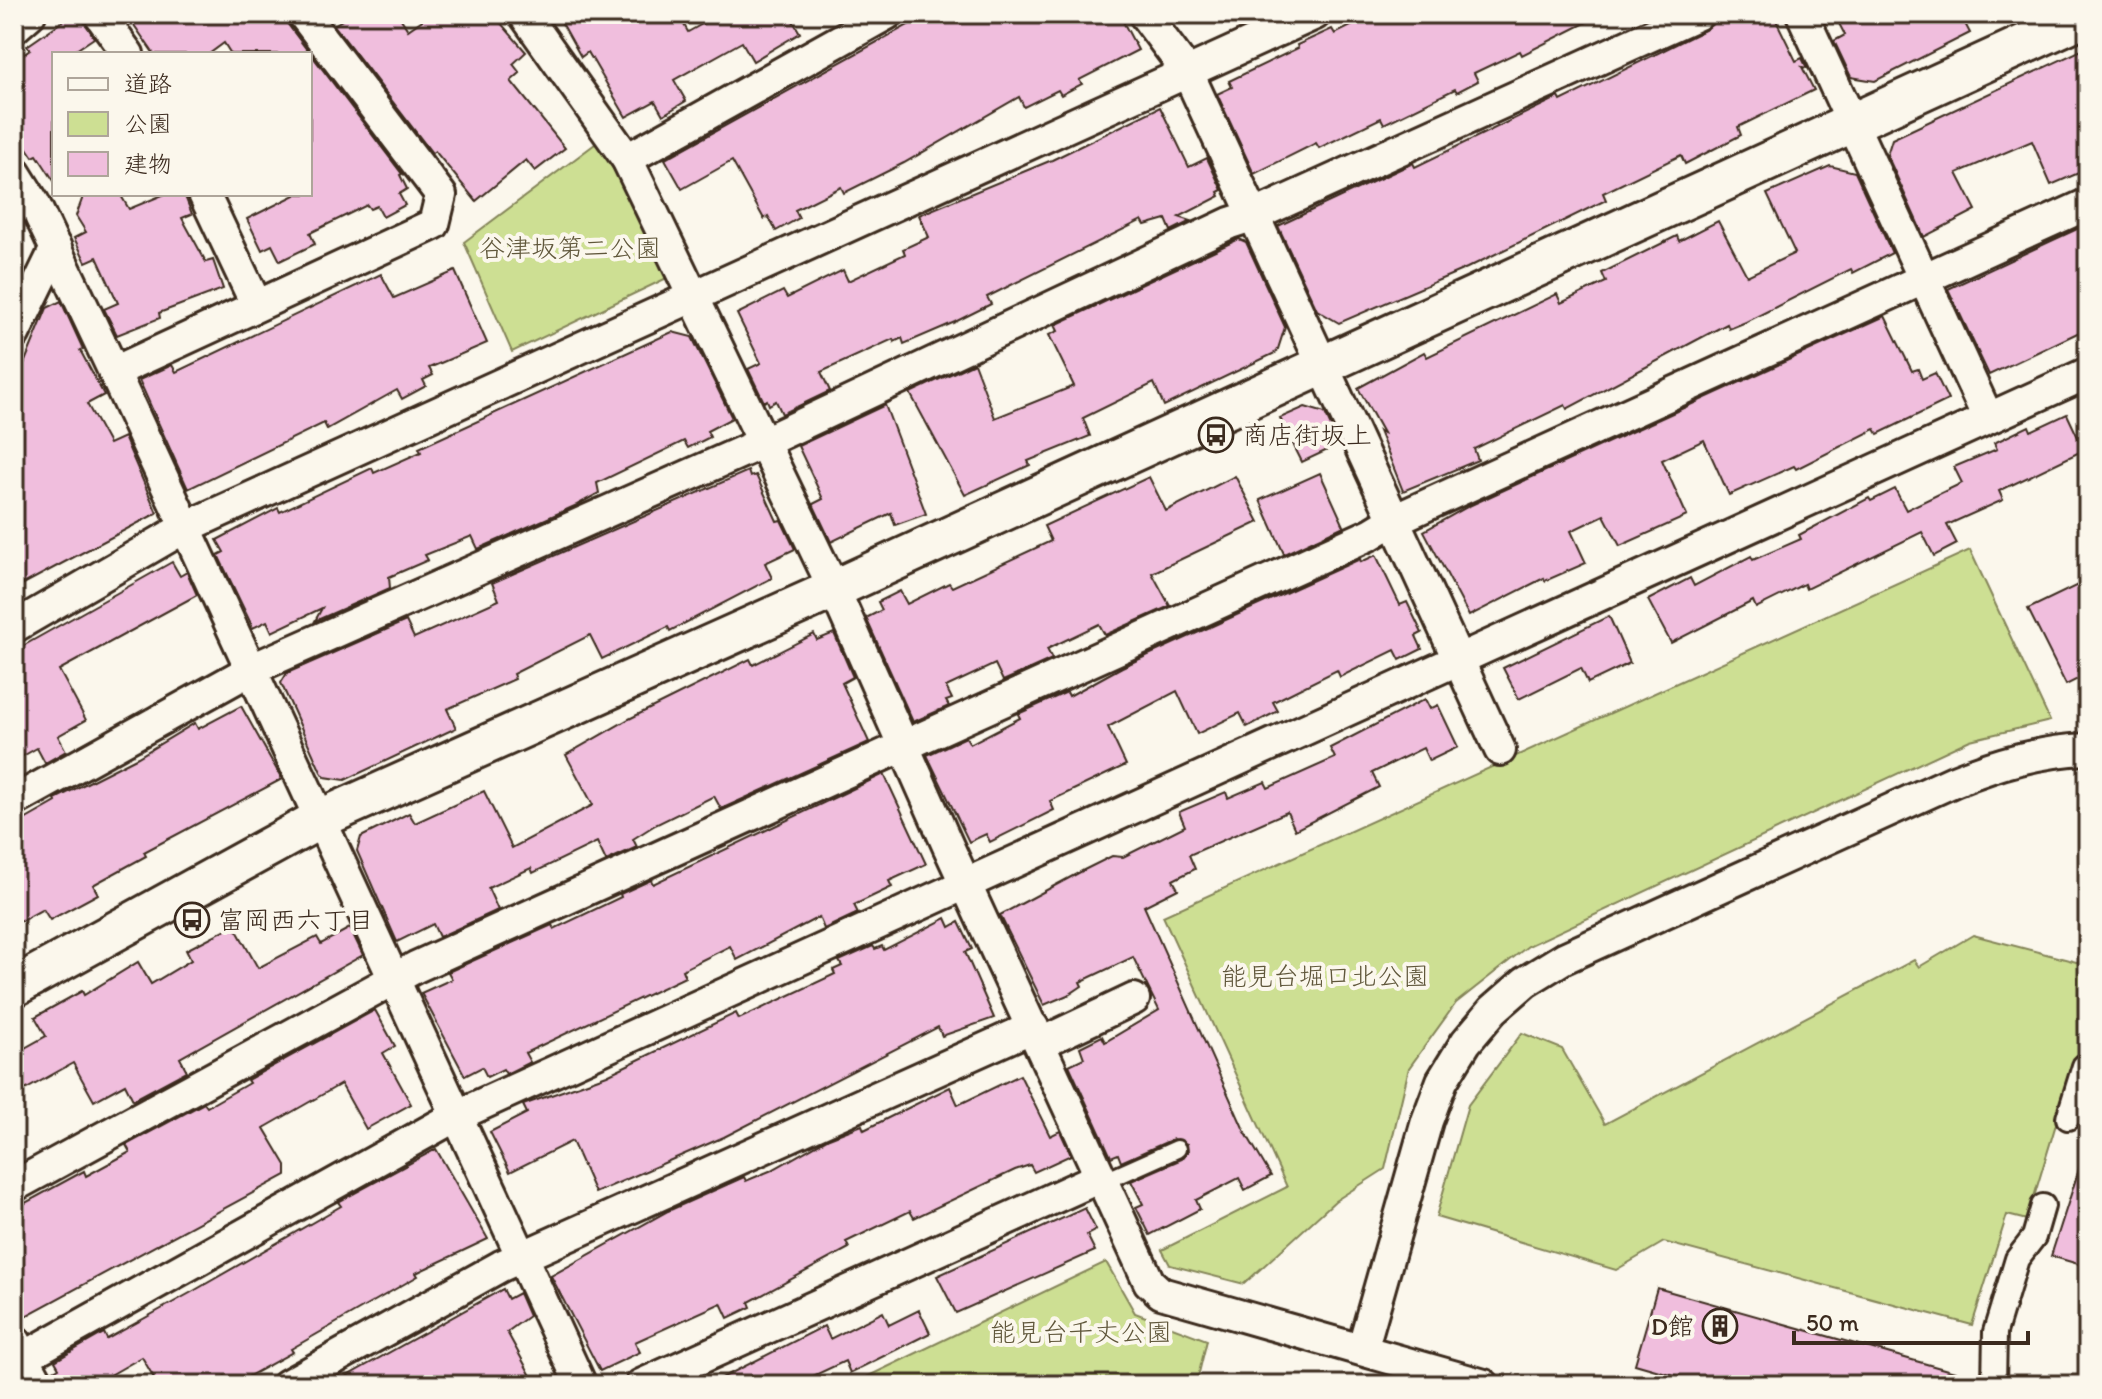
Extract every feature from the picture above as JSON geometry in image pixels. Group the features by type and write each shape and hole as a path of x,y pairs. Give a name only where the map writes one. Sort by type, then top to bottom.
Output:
{"street":[{"path":"14,28 30,14"},
{"path":"99,14 127,52"},
{"path":"114,372 434,224 441,195 303,14"},
{"path":"627,159 887,14"},
{"path":"1144,14 1188,73 1500,750"},
{"path":"14,627 184,528 1188,73 1256,27 1315,14"},
{"path":"14,801 252,669 762,443 1230,223 1255,215 1698,14"},
{"path":"1802,14 1988,418"},
{"path":"14,987 320,819 834,589 2088,15"},
{"path":"533,17 627,159 694,296 834,589 1149,1282 1161,1293 1484,1385"},
{"path":"14,171 56,248 114,372 581,1385"},
{"path":"205,196 256,304"},
{"path":"14,1186 395,978 2088,204"},
{"path":"14,334 56,248"},
{"path":"39,1385 19,1348 456,1116 967,886 2088,373"},
{"path":"1362,1350 1427,1121 1442,1081 1466,1042 1525,982 1564,958 1954,781 2015,759 2088,749"},
{"path":"287,1385 501,1266 1037,1035 1134,999"},
{"path":"2068,1118 2084,1066 2088,1066"},
{"path":"641,1385 1102,1179"},
{"path":"1994,1385 1995,1332 2017,1259 2034,1237 2043,1206"}],"lane":[{"path":"1102,1179 1177,1149"}],"green space":[{"name":"谷津坂第二公園","path":"603,138 669,277 512,352 464,242"},
{"name":"能見台堀口北公園","path":"1970,550 2050,721 1970,740 1528,946 1456,1003 1409,1068 1385,1169 1335,1201 1244,1284 1170,1265 1162,1250 1287,1187 1163,916"},
{"path":"1973,935 2088,965 2088,1096 2066,1091 2027,1220 2007,1215 1972,1325 1664,1242 1616,1270 1436,1217 1468,1105 1522,1033 1562,1049 1605,1124 1914,960 1919,967"},
{"name":"能見台千丈公園","path":"1106,1262 1135,1313 1207,1340 1196,1385 850,1385"}],"building":[{"path":"73,14 81,14 94,38 73,52 52,52 52,178 14,129 14,61 30,50 27,46"},
{"path":"121,14 280,14 308,52 230,52 224,43 212,52 153,52 127,15 124,17"},
{"path":"352,14 398,14 408,30 431,14 493,14 526,52 513,64 520,73 511,81 565,148 535,171 526,160 476,201 435,151 432,153 334,25"},
{"path":"557,14 678,14 688,32 720,14 789,14 800,33 753,61 742,42 674,80 686,101 663,115 655,101 626,117 588,52 581,57"},
{"path":"928,14 1119,14 1138,50 1079,80 1082,84 1061,95 1058,90 1024,107 1019,97 904,163 844,193 841,187 795,210 799,218 776,231 768,216 764,219 732,161 682,189 665,159"},
{"path":"1375,14 1603,14 1522,55 1520,51 1474,73 1478,81 1457,92 1455,89 1384,124 1381,118 1319,148 1316,143 1254,174 1217,94 1232,87 1229,81 1298,48 1297,45 1332,29 1335,34"},
{"path":"1726,14 1773,14 1796,61 1802,58 1807,68 1802,67 1814,90 1738,127 1741,135 1685,164 1681,155 1603,193 1606,200 1467,268 1339,323 1317,310 1278,226 1413,163 1415,167 1559,97 1561,101 1705,30"},
{"path":"1834,14 1960,14 1970,33 1875,81 1851,77 1834,41 1845,35"},
{"path":"2088,47 2088,169 2051,185 2032,141 1957,173 1976,210 1924,237 1887,155 1892,139"},
{"path":"312,56 402,174 407,189 399,194 405,205 383,217 377,206 370,209 367,205 310,233 315,244 280,261 272,245 262,250 247,219 293,196 312,196"},
{"path":"1160,107 1189,167 1207,158 1222,190 1218,192 1220,196 1179,217 1191,221 1171,231 1166,219 1145,225 1142,220 987,297 991,304 955,322 904,344 902,338 894,342 893,339 821,372 830,391 782,414 776,401 769,405 767,400 764,402 748,369 761,363 737,314 783,291 787,298 843,270 848,281 905,254 903,249 929,237 919,215 1052,160"},
{"path":"1830,166 1855,172 1892,253 1853,273 1851,269 1746,322 1729,329 1727,324 1567,409 1565,405 1474,449 1478,460 1403,491 1379,431 1383,433 1358,388 1424,352 1427,357 1557,294 1561,303 1606,282 1602,273 1677,236 1679,241 1718,221 1747,276 1795,253 1767,194"},
{"path":"83,196 121,196 129,209 160,196 185,196 192,214 182,218 206,262 213,260 223,289 159,313 160,318 117,335 104,309 118,303 97,257 86,262 74,238 86,232 76,216"},
{"path":"2088,224 2088,328 1989,375 1948,289"},
{"path":"1239,239 1246,242 1285,327 1277,352 1164,406 1154,383 1083,418 1090,436 1028,461 1030,465 965,495 910,393 974,363 995,418 1074,386 1049,335 1058,331 1055,325"},
{"path":"455,271 487,343 429,368 433,375 423,380 426,386 402,399 397,390 327,429 324,423 188,489 139,380 172,365 176,372 381,274 394,298"},
{"path":"61,301 83,349 80,350 104,395 87,404 109,444 124,437 157,513 14,589 14,388 47,308"},
{"path":"1885,316 1912,371 1918,369 1922,379 1935,373 1948,400 1878,434 1875,429 1796,469 1794,466 1729,495 1704,440 1662,460 1687,516 1620,546 1604,515 1571,531 1586,563 1545,581 1544,578 1469,616 1424,531 1469,506"},
{"path":"672,332 692,337 732,418 707,431 710,437 688,448 684,441 597,483 599,493 478,549 472,536 425,555 428,560 389,577 390,588 315,621 322,608 272,632 267,621 253,628 218,555 224,552 217,540 278,508 280,512 372,468 374,473 421,452 419,448"},
{"path":"885,405 926,514 895,525 891,513 831,542 813,504 823,499 798,446"},
{"path":"1305,407 1325,413 1334,433 1328,436 1334,447 1302,462 1280,418"},
{"path":"2067,414 2084,450 1999,491 2003,500 1947,525 1957,544 1934,556 1922,532 1806,589 1804,584 1756,608 1753,601 1671,643 1648,600 1690,578 1694,586 1751,556 1753,560 1801,539 1799,535 1869,498 1871,501 1895,489 1906,510 1962,483 1954,467 1997,449 1994,443 2029,426 2031,431"},
{"path":"748,471 750,477 756,475 777,521 781,520 795,549 765,563 772,578 670,631 668,627 602,659 590,635 513,674 515,679 447,709 456,728 345,780 325,777 321,772 281,683 287,673 406,621 414,638 499,600 492,583"},
{"path":"1320,473 1344,526 1284,554 1260,500"},
{"path":"1235,476 1259,522 1152,573 1170,606 1105,635 1099,624 1047,649 1052,659 1003,681 995,664 946,687 952,699 946,701 949,706 913,722 866,618 882,610 878,602 900,591 907,604 949,583 952,587 1051,541 1044,526 1149,477 1166,511"},
{"path":"1376,555 1400,605 1407,602 1422,633 1416,636 1422,649 1400,660 1395,650 1340,677 1337,670 1273,702 1278,711 1247,727 1240,713 1197,734 1177,691 1108,727 1126,765 1050,801 1054,810 990,842 986,834 969,842 927,755 966,737 970,744 1020,718 1018,714 1067,692 1069,696 1122,667 1360,559 1361,562"},
{"path":"172,562 180,576 187,572 197,595 59,670 86,720 58,736 66,751 45,763 37,748 14,761 14,651"},
{"path":"2088,580 2088,674 2066,685 2028,609"},
{"path":"1609,616 1630,663 1588,683 1581,668 1519,699 1503,668"},
{"path":"834,633 853,677 842,683 869,742 721,809 714,796 655,825 633,839 637,847 606,861 597,842 533,873 531,868 488,888 498,910 439,937 433,924 397,942 357,851 361,837 409,813 415,823 484,791 512,848 593,805 566,755 629,719 750,659 753,665 814,634 817,640"},
{"path":"1425,699 1430,709 1438,705 1458,747 1429,761 1423,748 1372,773 1379,787 1295,830 1287,812 1189,855 1195,869 1173,880 1178,889 1144,906 1244,1130 1271,1176 1245,1190 1239,1178 1196,1200 1200,1209 1150,1235 1136,1207 1143,1204 1131,1181 1182,1159 1188,1151 1187,1144 1173,1139 1121,1162 1118,1154 1111,1157 1069,1065 1084,1058 1080,1047 1102,1036 1105,1042 1159,1010 1133,957 1080,982 1082,986 1070,994 1044,1005 1000,915 1112,856 1123,857 1185,826 1179,812 1226,792 1228,798 1265,782 1268,788 1335,758 1330,748"},
{"path":"241,706 282,779 144,852 146,856 93,885 98,894 50,920 43,909 14,925 14,826 56,802 55,799 138,757 195,723 198,729"},
{"path":"884,774 926,864 889,881 892,887 854,905 858,913 824,929 819,917 737,960 730,946 682,970 685,977 525,1053 530,1062 506,1074 503,1069 487,1077 482,1067 465,1076 421,993 452,979 448,972 552,925 554,929 621,897 620,894 651,880 653,884"},
{"path":"946,918 950,927 959,922 972,949 965,952 994,1018 942,1036 938,1027 724,1137 595,1193 572,1141 510,1172 490,1132 527,1113 523,1105 607,1075 736,1013 739,1019 835,974 833,970 842,966 839,961 873,946 875,949 882,946 884,950"},
{"path":"234,925 258,968 317,937 321,944 350,928 363,955 180,1058 187,1071 133,1100 125,1084 94,1101 73,1063 14,1096 14,1054 46,1036 35,1017 82,991 84,995 138,962 151,984 191,960 186,950"},
{"path":"375,1010 395,1046 383,1053 411,1104 366,1129 341,1084 264,1128 286,1165 286,1175 22,1318 14,1304 14,1209 84,1171 86,1176 130,1152 126,1145 204,1103 207,1107 249,1083 247,1080"},
{"path":"1020,1075 1050,1136 1060,1131 1071,1155 1034,1172 1030,1165 1015,1170 914,1218 910,1211 846,1242 849,1248 749,1302 751,1307 728,1318 721,1303 635,1342 640,1352 600,1371 551,1276 668,1211 744,1177 746,1181 772,1170 829,1138 862,1125 864,1130 950,1087 958,1105"},
{"path":"436,1149 488,1239 416,1273 418,1276 233,1385 225,1376 209,1385 158,1385 142,1357 93,1385 57,1385 52,1372 59,1368 55,1361 104,1333 107,1339 190,1293 341,1206 338,1202"},
{"path":"2083,1157 2088,1158 2088,1267 2051,1256"},
{"path":"1085,1208 1096,1230 1087,1235 1095,1251 956,1313 937,1276"},
{"name":"D館","path":"1657,1288 1976,1378 1975,1385 1708,1385 1635,1364"},
{"path":"503,1289 508,1299 519,1293 529,1316 507,1332 536,1385 331,1385"},
{"path":"919,1310 930,1333 850,1373 845,1361 794,1385 708,1385 824,1326 830,1339 883,1312 889,1325"}],"place":[{"name":"商店街坂上","path":"1216,435"},
{"name":"富岡西六丁目","path":"192,920"},
{"name":"D館","path":"1720,1326"}]}
